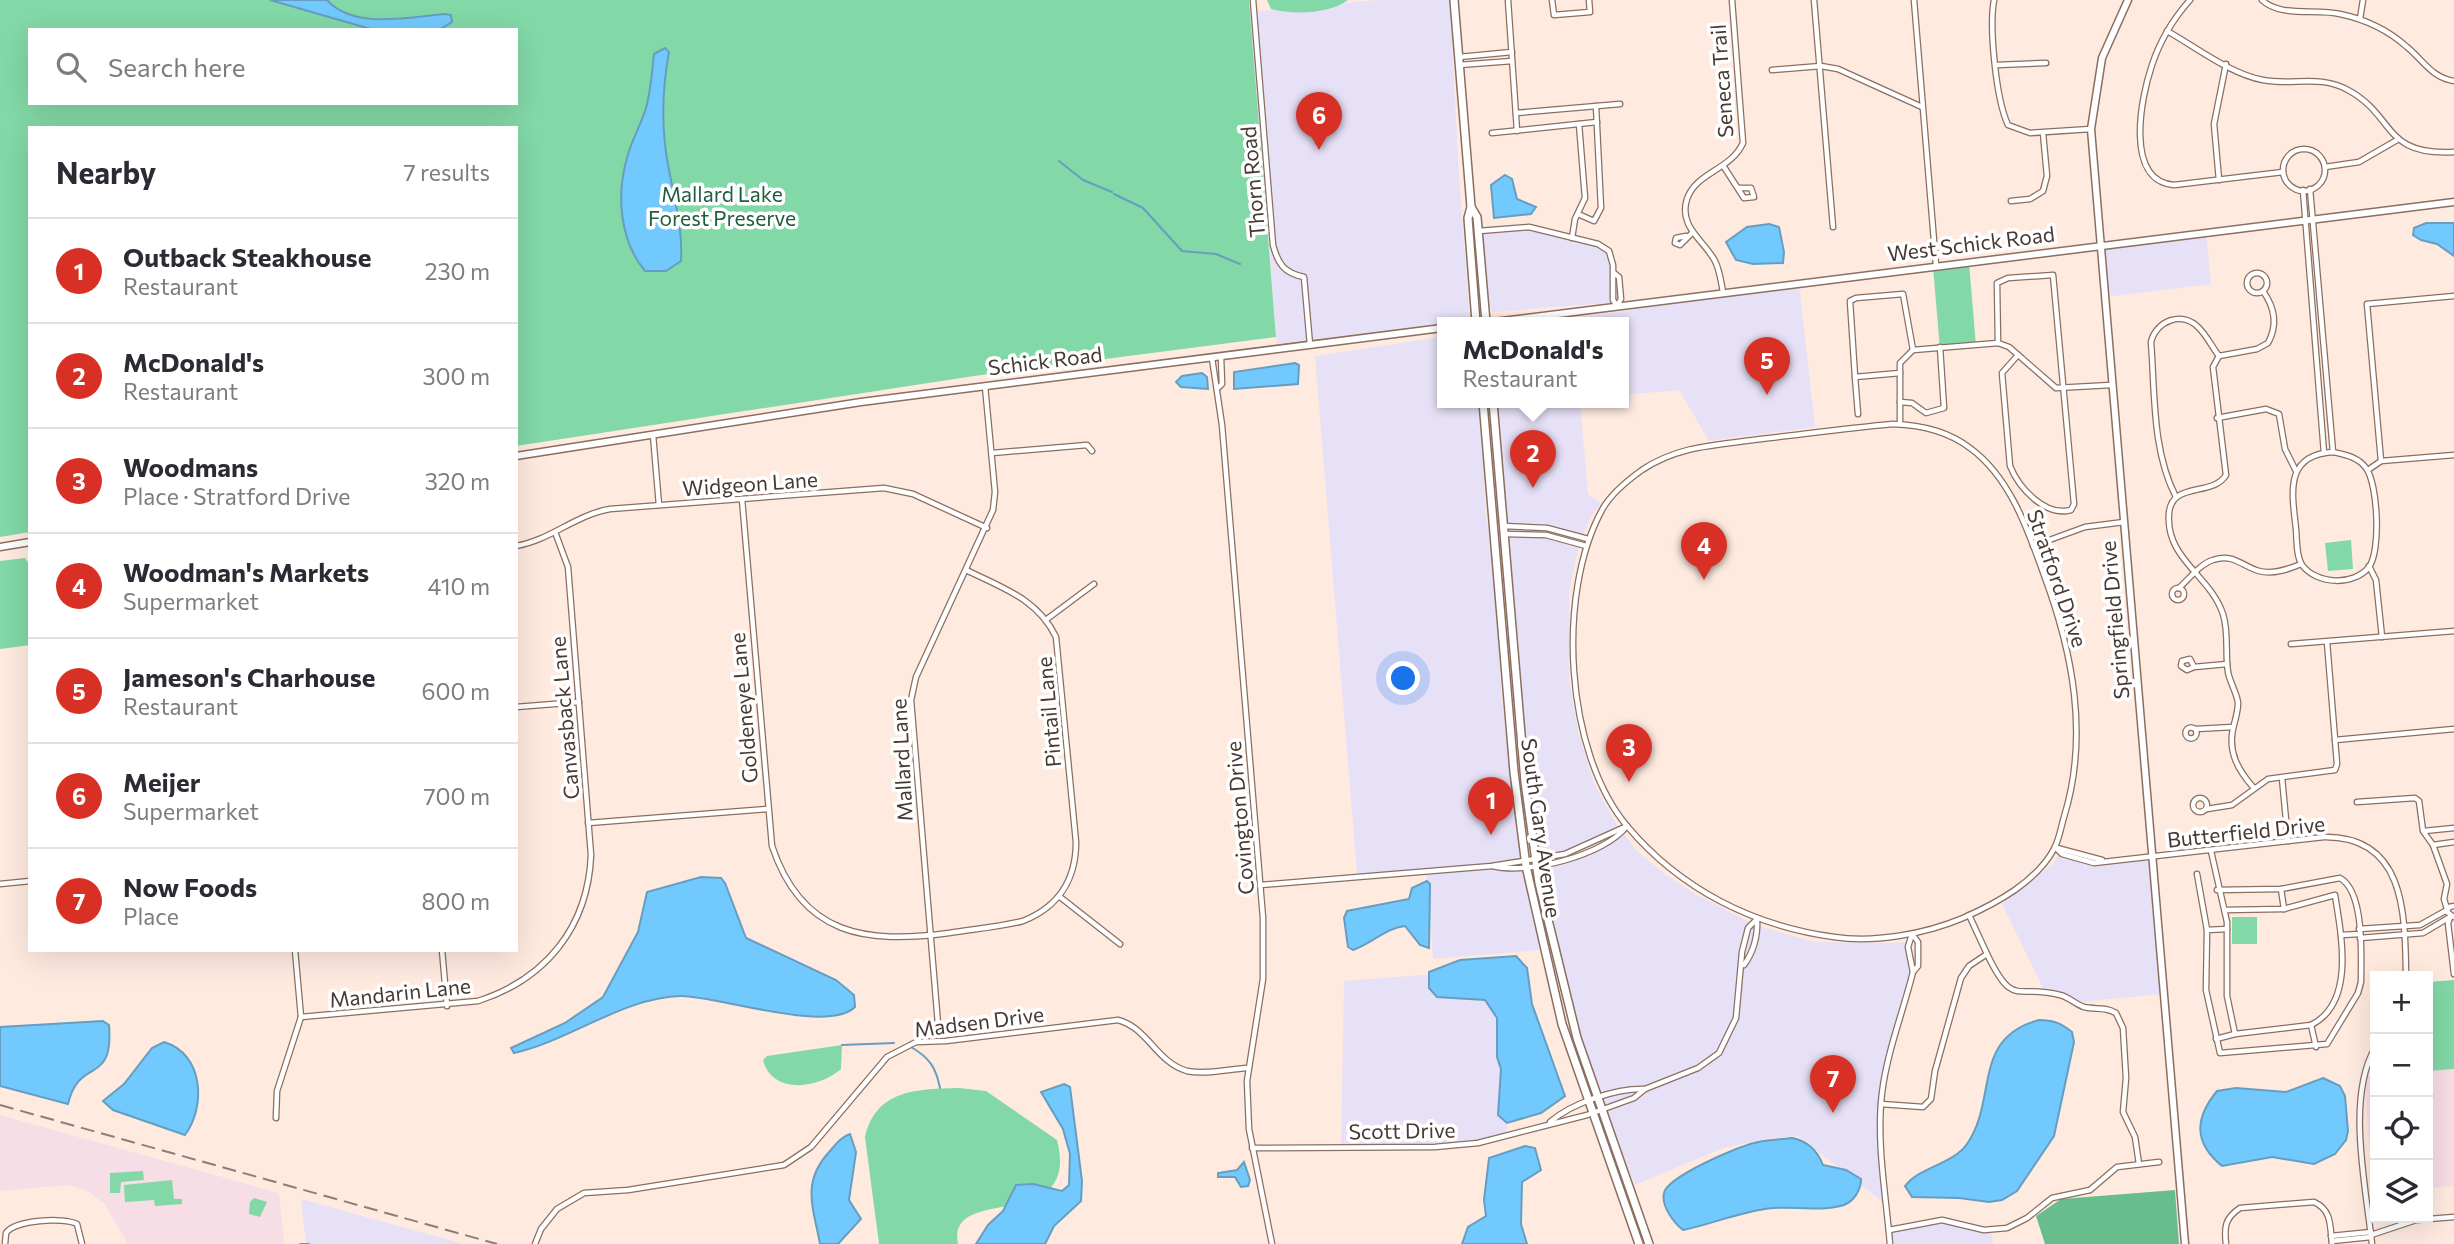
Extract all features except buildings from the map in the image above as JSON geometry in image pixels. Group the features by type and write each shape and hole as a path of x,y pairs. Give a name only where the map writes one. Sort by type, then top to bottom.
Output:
{"main road":[{"path":"1454,0 1471,207 1468,218 1476,317"},
{"path":"1471,207 1477,217 1486,317"},
{"name":"South Gary Avenue","path":"1484,408 1514,772 1526,863 1555,996 1588,1102 1639,1244"},
{"name":"South Gary Avenue","path":"1493,408 1525,782 1535,862 1562,984 1601,1111 1649,1244"},
{"path":"1634,1228 1643,1224"}],"street":[{"name":"Thorn Road","path":"1253,0 1273,245 1279,265 1292,275 1304,278 1310,345"},
{"path":"1508,0 1517,131"},
{"path":"1552,0 1554,15 1590,12 1589,0"},
{"name":"Seneca Trail","path":"1692,233 1686,215 1689,194 1695,184 1724,167 1740,150 1745,132 1732,0"},
{"path":"1814,0 1833,227"},
{"path":"1914,0 1937,265"},
{"path":"1994,0 1992,16 1999,103 2008,125 2023,132 2043,133 2091,129"},
{"name":"Springfield Drive","path":"2128,0 2102,58 2091,129 2185,1244"},
{"path":"2190,0 2167,31 2152,63 2143,104 2143,160 2150,176 2174,186 2283,172"},
{"path":"2262,0 2282,10 2321,10 2360,19 2399,41 2432,72 2454,81"},
{"path":"2360,19 2363,0"},
{"path":"2167,31 2226,64 2262,80 2311,79 2341,87 2365,102 2397,140 2432,152 2454,152"},
{"path":"1459,61 1511,52"},
{"path":"1459,61 1512,61"},
{"path":"1997,65 2046,63"},
{"path":"2219,180 2214,124 2226,64"},
{"path":"1772,70 1821,66 1838,69 1923,107"},
{"path":"1516,113 1620,104"},
{"path":"1578,214 1594,220 1601,208 1596,106"},
{"path":"1492,133 1597,122"},
{"path":"1572,237 1578,214 1586,198 1579,124"},
{"path":"2011,201 2030,199 2043,191 2047,176 2043,133"},
{"path":"2325,167 2359,162 2397,140"},
{"path":"2302,150 2319,155 2325,167 2321,183 2303,190 2292,187 2283,172 2287,158 2302,150"},
{"path":"1724,167 1739,188"},
{"path":"2311,189 2333,452"},
{"path":"2303,190 2324,453"},
{"name":"West Schick Road","path":"1532,317 2099,244 2454,202"},
{"path":"1478,231 1529,227 1598,244 1609,251 1614,273 1613,300 1617,306"},
{"path":"1686,236 1692,233 1716,262 1723,292"},
{"path":"2259,272 2266,277 2267,285 2263,291 2255,293 2248,288 2247,280 2251,274 2259,272"},
{"path":"1998,343 1997,283 2007,278 2053,275 2074,503 2071,510 2053,510 2035,499 2015,478 2010,466 2002,373 2018,355"},
{"path":"2219,356 2257,349 2268,343 2275,325 2272,304 2263,291"},
{"path":"1858,414 1850,301 1856,298 1903,294 1913,350"},
{"path":"2381,461 2367,304 2454,296"},
{"path":"2176,498 2166,477 2157,423 2151,342 2154,331 2168,320 2183,319 2197,326 2219,356"},
{"name":"Schick Road","path":"518,456 985,385 1437,329"},
{"path":"1900,424 1902,359 1913,350 1998,343 2018,355 2056,388 2111,384"},
{"path":"1900,402 1912,403 1926,413 1944,408 1940,347"},
{"path":"2219,356 2213,367 2217,418 2227,464 2226,475 2221,484 2188,491 2176,498 2169,513 2172,542 2223,613 2227,664 2238,700 2232,748 2235,762 2253,787"},
{"name":"Covington Drive","path":"1221,357 1222,384 1219,387 1261,885 1263,979 1259,1014 1247,1068 1252,1148 1272,1244"},
{"name":"Covington Drive","path":"1212,358 1215,385 1219,387"},
{"path":"1854,377 1900,373"},
{"name":"Mallard Lane","path":"938,1024 911,700 916,677 987,528 995,492 985,385"},
{"path":"2217,418 2266,408 2279,414 2286,454 2297,471"},
{"name":"Stratford Drive","path":"1900,424 1949,435 1979,454 2006,488 2033,546 2063,628 2077,713 2077,757 2071,796 2055,848 2032,877 2007,895 1939,928 1912,934 1836,938 1757,919 1726,906 1679,876 1627,826 1594,767 1577,688 1573,615 1588,539 1604,506 1640,471 1674,453 1703,446 1900,424"},
{"path":"653,434 659,505"},
{"path":"992,453 1087,446 1092,451"},
{"path":"2333,452 2351,456 2368,470 2373,483 2377,543 2375,557 2369,566 2354,578 2326,580 2312,574 2301,564 2292,491 2297,471 2305,461 2333,452"},
{"path":"2368,470 2381,461 2454,455"},
{"name":"Widgeon Lane","path":"518,544 555,532 579,518 597,512 892,488 914,494 987,528"},
{"name":"Goldeneye Lane","path":"742,499 767,809 777,861 791,887 807,905 837,926 865,936 900,939 1023,921 1041,913 1060,897"},
{"path":"2033,546 2085,527 2124,522"},
{"path":"1503,530 1547,528 1588,539"},
{"path":"1503,530 1546,535 1586,546"},
{"name":"Canvasback Lane","path":"555,532 568,567 579,702 590,871 583,903"},
{"path":"0,547 28,542"},
{"path":"2179,588 2211,560 2234,558 2257,571 2267,572 2301,564"},
{"path":"2369,566 2376,580 2382,637"},
{"name":"Pintail Lane","path":"966,570 1023,598 1046,619 1060,653 1076,842 1073,870 1060,897"},
{"path":"1046,619 1094,584"},
{"path":"2291,644 2454,631"},
{"path":"2207,808 2232,805 2253,787 2268,779 2335,770 2327,642"},
{"path":"2194,667 2227,664"},
{"path":"518,707 579,702"},
{"path":"2196,729 2233,727"},
{"path":"2335,740 2454,729"},
{"path":"2282,778 2288,841"},
{"path":"2357,802 2415,798 2423,831 2433,845 2447,884 2444,899 2452,917"},
{"path":"588,823 767,809"},
{"path":"1261,885 1535,862 1582,848 1627,826"},
{"path":"2423,831 2454,828"},
{"name":"Butterfield Drive","path":"2055,848 2068,848 2103,860 2338,837 2374,850 2390,869 2397,883 2406,971"},
{"path":"2433,845 2454,842"},
{"path":"2211,851 2217,890 2225,909 2227,996 2235,1034"},
{"path":"2197,874 2207,930 2206,990 2220,1053 2278,1046 2316,1047 2328,1044 2358,993 2360,934 2356,900 2340,878 2281,889 2217,890"},
{"path":"0,884 28,881"},
{"path":"2281,889 2284,909"},
{"path":"2216,1039 2235,1034 2311,1025 2322,1020 2343,981 2341,935 2335,895 2284,909 2225,909"},
{"path":"1060,897 1120,944"},
{"name":"Mandarin Lane","path":"301,1017 447,1006 498,995 533,975 564,942 583,903"},
{"path":"2360,934 2420,925 2454,906"},
{"path":"1969,915 2002,982 2017,992 2061,995 2082,1006 2103,1007 2116,1013 2124,1041 2126,1078 2123,1112 2135,1138 2139,1164"},
{"path":"2341,935 2423,933 2452,917"},
{"path":"2452,917 2448,923 2452,937 2454,974"},
{"name":"Scott Drive","path":"1252,1148 1459,1146 1491,1141 1549,1123 1601,1111 1634,1098 1645,1090 1698,1068 1719,1053 1735,1018 1743,966 1742,952 1748,928 1757,919"},
{"name":"Scott Drive","path":"1743,966 1751,954 1758,932 1757,919"},
{"path":"2207,930 2227,929"},
{"path":"1912,934 1908,947 1913,972"},
{"path":"1890,1244 1881,1104 1887,1064 1913,972 1918,966 1918,942 1912,934"},
{"path":"276,1118 276,1091 301,1017 295,952"},
{"path":"442,952 447,1006"},
{"path":"1881,1104 1923,1107 1930,1102 1961,978 1969,965 1987,954"},
{"name":"Madsen Drive","path":"535,1244 541,1229 557,1209 584,1193 628,1191 784,1166 811,1147 887,1057 916,1042 946,1041 1118,1020 1133,1025 1167,1061 1191,1072 1247,1068"},
{"path":"2311,1025 2316,1047"},
{"path":"2370,1057 2359,1093 2372,1244"},
{"name":"Scott Drive","path":"1549,1123 1588,1102 1629,1088 1645,1090"},
{"path":"1889,1230 1942,1220 1984,1230 2007,1228 2027,1218 2052,1198 2090,1190 2117,1167 2159,1162"},
{"path":"2225,1244 2224,1230 2229,1215 2239,1208 2314,1202 2323,1206 2329,1214 2332,1240 2392,1231 2416,1220 2454,1217"},
{"path":"5,1244 6,1233 15,1224 64,1220 77,1224 82,1244"}],"shaded area":[{"path":"1376,0 1450,0 1470,317 1437,317 1437,324 1277,344 1250,12"},
{"path":"1533,224 1552,232 1598,241 1610,248 1616,265 1620,302 1493,312 1487,303 1481,226"},
{"path":"2206,232 2211,284 2105,297 2100,246"},
{"path":"1799,284 1815,427 1709,441 1679,390 1629,395 1629,317 1584,317"},
{"path":"1437,338 1437,408 1480,408 1486,517 1492,544 1502,701 1522,856 1491,864 1357,874 1315,356"},
{"path":"1496,408 1581,408 1588,494 1601,503 1590,518 1577,554 1569,591 1569,678 1578,731 1594,783 1618,827 1601,838 1563,853 1537,856 1524,741"},
{"path":"1623,833 1638,852 1665,874 1697,895 1755,925 1814,942 1897,943 1912,940 1913,962 1879,1105 1885,1204 1798,1136 1723,1148 1635,1185 1597,1089 1571,1006 1555,945 1541,866 1600,849"},
{"path":"2060,850 2103,862 2151,860 2162,994 2080,1002 2060,991 2044,990 2002,904 2054,863"},
{"path":"1490,868 1524,869 1540,950 1433,959 1426,873"},
{"path":"1435,974 1503,1002 1507,1134 1467,1143 1341,1146 1344,981"},
{"path":"2454,1069 2454,1186 2433,1188 2433,1071"},
{"path":"2367,1076 2370,1076 2370,1153 2365,1086"},
{"path":"0,1115 279,1193 284,1241 282,1244 128,1244 104,1203 86,1190 68,1185 0,1191"},
{"path":"301,1199 464,1244 306,1244"},
{"path":"1943,1222 1992,1232 1993,1244 1894,1244 1892,1232"}],"green space":[{"name":"Mallard Lake Forest Preserve","path":"0,0 1249,0 1276,337 974,376 518,446 518,126 28,126 28,532 0,537"},
{"path":"1267,0 1348,0 1321,11 1289,12 1271,9"},
{"path":"1969,263 1976,346 1940,349 1933,267"},
{"path":"2351,540 2353,569 2328,571 2325,543"},
{"path":"25,558 28,563 28,645 0,649 0,561"},
{"path":"2232,917 2257,917 2257,944 2232,944"},
{"path":"2454,980 2454,1069 2433,1071 2433,982"},
{"path":"842,1045 841,1069 809,1084 786,1084 776,1079 763,1060 767,1056"},
{"path":"929,1089 986,1091 1057,1140 1059,1169 1050,1188 1033,1199 972,1215 960,1226 958,1244 879,1244 865,1137 871,1121 879,1109 901,1095"},
{"path":"143,1171 144,1180 121,1182 120,1193 110,1193 110,1173"},
{"path":"172,1180 174,1199 182,1199 182,1204 155,1206 154,1200 125,1202 124,1185"},
{"path":"2175,1190 2179,1244 2045,1244 2036,1216 2061,1199"},
{"path":"254,1198 267,1202 260,1217 249,1214 250,1202"}],"water":[{"path":"270,0 327,0 338,9 367,18 399,19 445,14 451,15 452,22 442,28 367,28"},
{"path":"665,48 669,52 664,94 664,137 679,225 681,261 666,271 645,271 625,232 622,187 629,152 648,101 654,54"},
{"path":"1505,175 1512,179 1517,199 1536,207 1531,214 1494,218 1491,185"},
{"path":"2426,223 2454,223 2454,256 2437,244 2413,235 2414,228"},
{"path":"1769,224 1779,227 1784,252 1783,263 1753,264 1736,260 1726,242 1747,227"},
{"path":"1295,363 1299,365 1298,384 1234,389 1234,372"},
{"path":"1202,373 1207,377 1208,389 1181,387 1176,382 1182,376"},
{"path":"701,877 721,878 725,883 746,938 836,980 854,995 855,1007 841,1014 822,1017 772,1012 681,996 660,998 618,1011 555,1039 514,1053 511,1048 565,1023 603,997 638,932 647,892"},
{"path":"1427,881 1430,884 1429,948 1420,945 1405,926 1391,930 1353,950 1348,947 1344,918 1347,911 1409,899 1412,888"},
{"path":"1516,956 1527,968 1532,1004 1565,1096 1541,1113 1507,1123 1498,1115 1501,1069 1497,1057 1497,1018 1485,1000 1437,997 1429,988 1429,972 1460,960"},
{"path":"2039,1020 2053,1021 2064,1026 2072,1032 2074,1042 2054,1136 2017,1191 2002,1200 1989,1202 1912,1197 1905,1186 1912,1179 1953,1157 1967,1144 1982,1109 1989,1072 2003,1041 2018,1029"},
{"path":"103,1021 109,1025 106,1057 101,1065 80,1080 73,1089 68,1104 0,1086 0,1027"},
{"path":"164,1042 177,1048 187,1058 194,1069 197,1082 196,1110 185,1135 113,1110 103,1101 124,1084 152,1048"},
{"path":"2323,1078 2340,1086 2345,1096 2348,1131 2346,1140 2335,1154 2314,1164 2272,1157 2222,1166 2206,1149 2200,1130 2201,1121 2209,1101 2217,1091 2236,1088 2286,1092"},
{"path":"1064,1084 1070,1087 1082,1181 1081,1201 1054,1226 1045,1244 976,1244 988,1225 1003,1211 1016,1185 1033,1184 1062,1191 1069,1185 1070,1154 1063,1129 1041,1092"},
{"path":"850,1134 856,1152 849,1200 861,1219 838,1244 820,1244 812,1206 815,1173 839,1141"},
{"path":"1792,1138 1811,1147 1823,1165 1846,1170 1861,1179 1858,1191 1851,1201 1827,1208 1761,1210 1683,1230 1669,1214 1664,1203 1664,1193 1668,1186 1689,1171 1745,1146"},
{"path":"1525,1146 1535,1148 1541,1170 1522,1182 1521,1224 1527,1244 1462,1244 1468,1227 1486,1216 1484,1200 1489,1158"},
{"path":"1244,1162 1250,1180 1248,1186 1241,1187 1235,1177 1218,1177 1218,1173 1237,1170"}],"waterway":[{"path":"1059,161 1083,180 1112,192"},
{"path":"1114,194 1143,208 1182,251 1216,254 1240,264"},
{"path":"842,1045 894,1043"},
{"path":"911,1047 931,1064 940,1088"},
{"path":"300,1244 309,1244"}],"railway":[{"path":"0,1105 497,1244"}],"place":[{"name":"Meijer","path":"1319,150"},
{"name":"Jameson's Charhouse","path":"1767,395"},
{"name":"McDonald's","path":"1533,488"},
{"name":"Woodman's Markets","path":"1704,580"},
{"name":"Woodmans","path":"1629,782"},
{"name":"Outback Steakhouse","path":"1491,835"},
{"name":"Now Foods","path":"1833,1113"}]}
